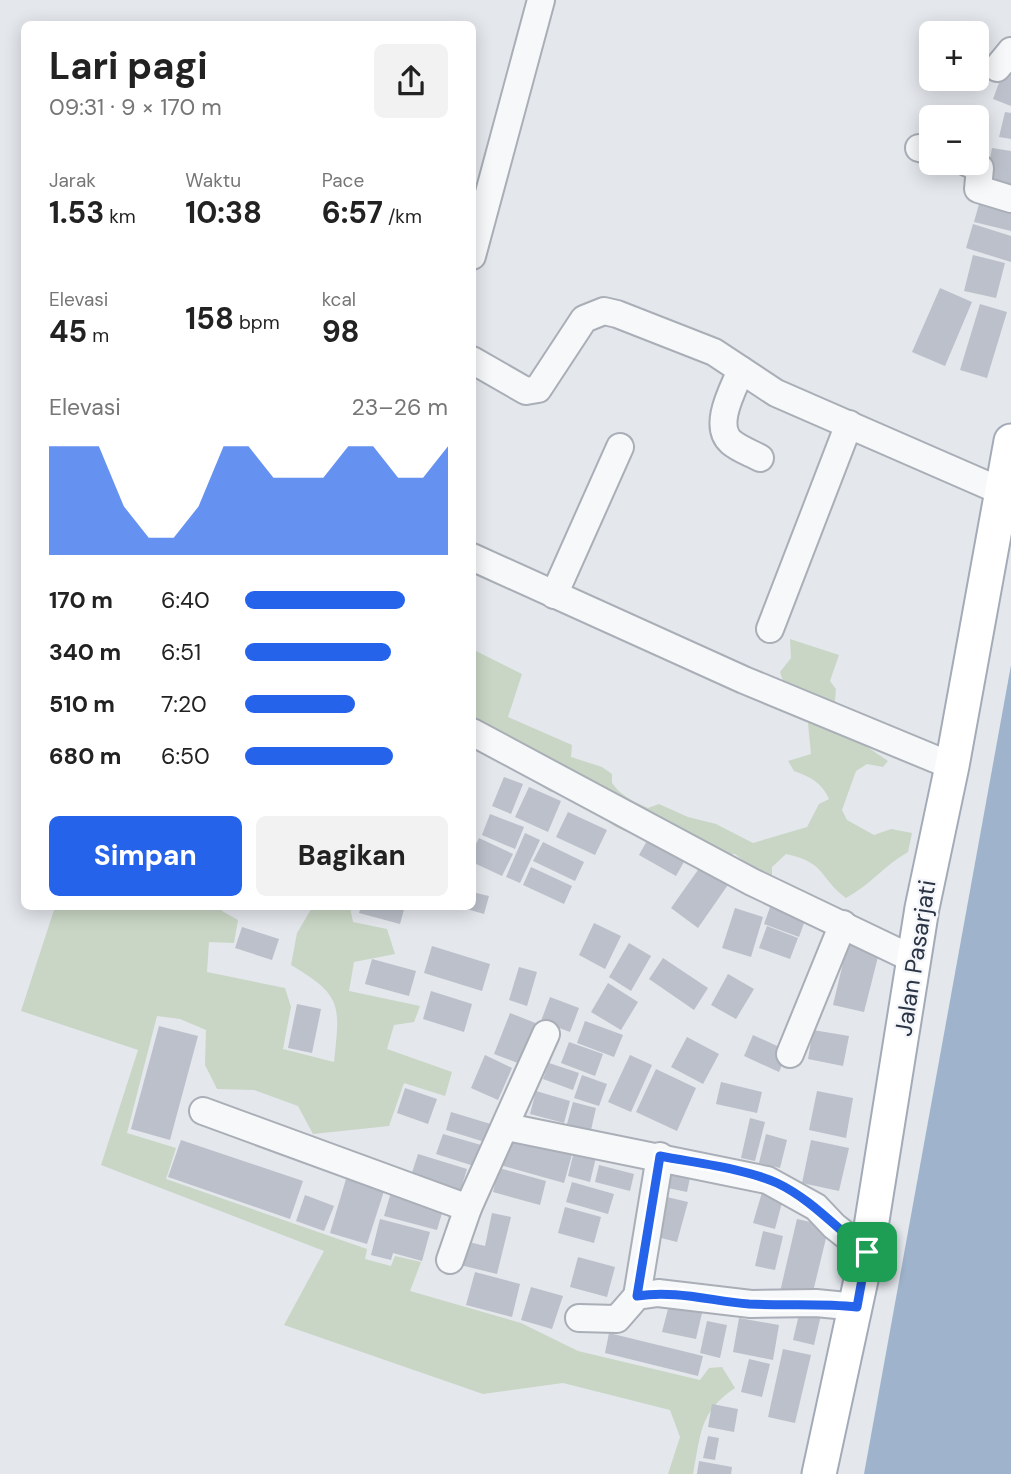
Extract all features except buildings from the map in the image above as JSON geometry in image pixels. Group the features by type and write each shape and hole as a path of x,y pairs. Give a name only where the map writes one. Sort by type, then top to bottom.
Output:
{"main road":[{"name":"Jalan Pasarjati","path":"819,1474 857,1307 913,960 952,766 1011,441"}],"street":[{"path":"476,241 541,0"},
{"path":"979,175 978,189 1011,199"},
{"path":"476,362 526,391 538,389 584,319 604,311 715,352 776,393 1003,492"},
{"path":"741,370 723,418 726,433 730,442 760,458"},
{"path":"770,629 849,424"},
{"path":"554,595 620,447"},
{"path":"476,559 744,680 952,766"},
{"path":"476,734 752,882 913,960"},
{"path":"790,1054 843,924"},
{"path":"450,1259 468,1208 507,1127 546,1034"},
{"path":"203,1111 468,1208"},
{"path":"507,1127 660,1156 778,1184 816,1207 834,1226 867,1252"},
{"path":"579,1318 617,1319 637,1296 660,1156"},
{"path":"637,1296 675,1293 751,1304 816,1303 857,1307"}],"green space":[{"path":"790,639 839,655 830,681 836,689 835,701 855,728 851,736 888,761 883,767 867,764 856,771 842,810 847,820 874,835 891,829 912,833 908,852 846,898 816,866 786,854 772,867 772,877 758,873 735,854 653,840 622,830 559,788 551,792 494,756 476,750 476,651 522,674 508,717 572,745 571,757 602,767 612,774 612,783 632,800 648,808 659,804 688,817 716,824 753,843 807,827 819,804 829,799 819,785 811,778 794,771 788,761 811,754 807,713 786,690 780,672 791,658"},
{"path":"54,910 222,910 238,920 234,943 209,942 207,972 285,988 291,1007 283,1049 334,1062 337,1014 329,994 291,965 297,933 311,910 351,910 353,922 387,929 395,954 354,962 349,991 420,1006 414,1022 394,1025 387,1049 452,1072 445,1096 404,1083 389,1126 313,1134 298,1106 254,1090 217,1089 205,1065 206,1030 180,1019 157,1016 127,1133 176,1148 166,1179 367,1249 365,1259 391,1266 395,1256 421,1262 410,1291 521,1323 578,1351 700,1380 709,1368 722,1367 735,1388 714,1406 708,1415 700,1436 693,1474 668,1474 680,1437 670,1410 563,1383 483,1394 284,1325 324,1251 101,1165 138,1050 21,1011"}],"water":[{"path":"1011,665 1011,1474 864,1474"}],"route":[{"path":"660,1156 778,1184 816,1207 834,1226 867,1252 857,1307 816,1303 751,1304 675,1293 637,1296 660,1156"}]}
